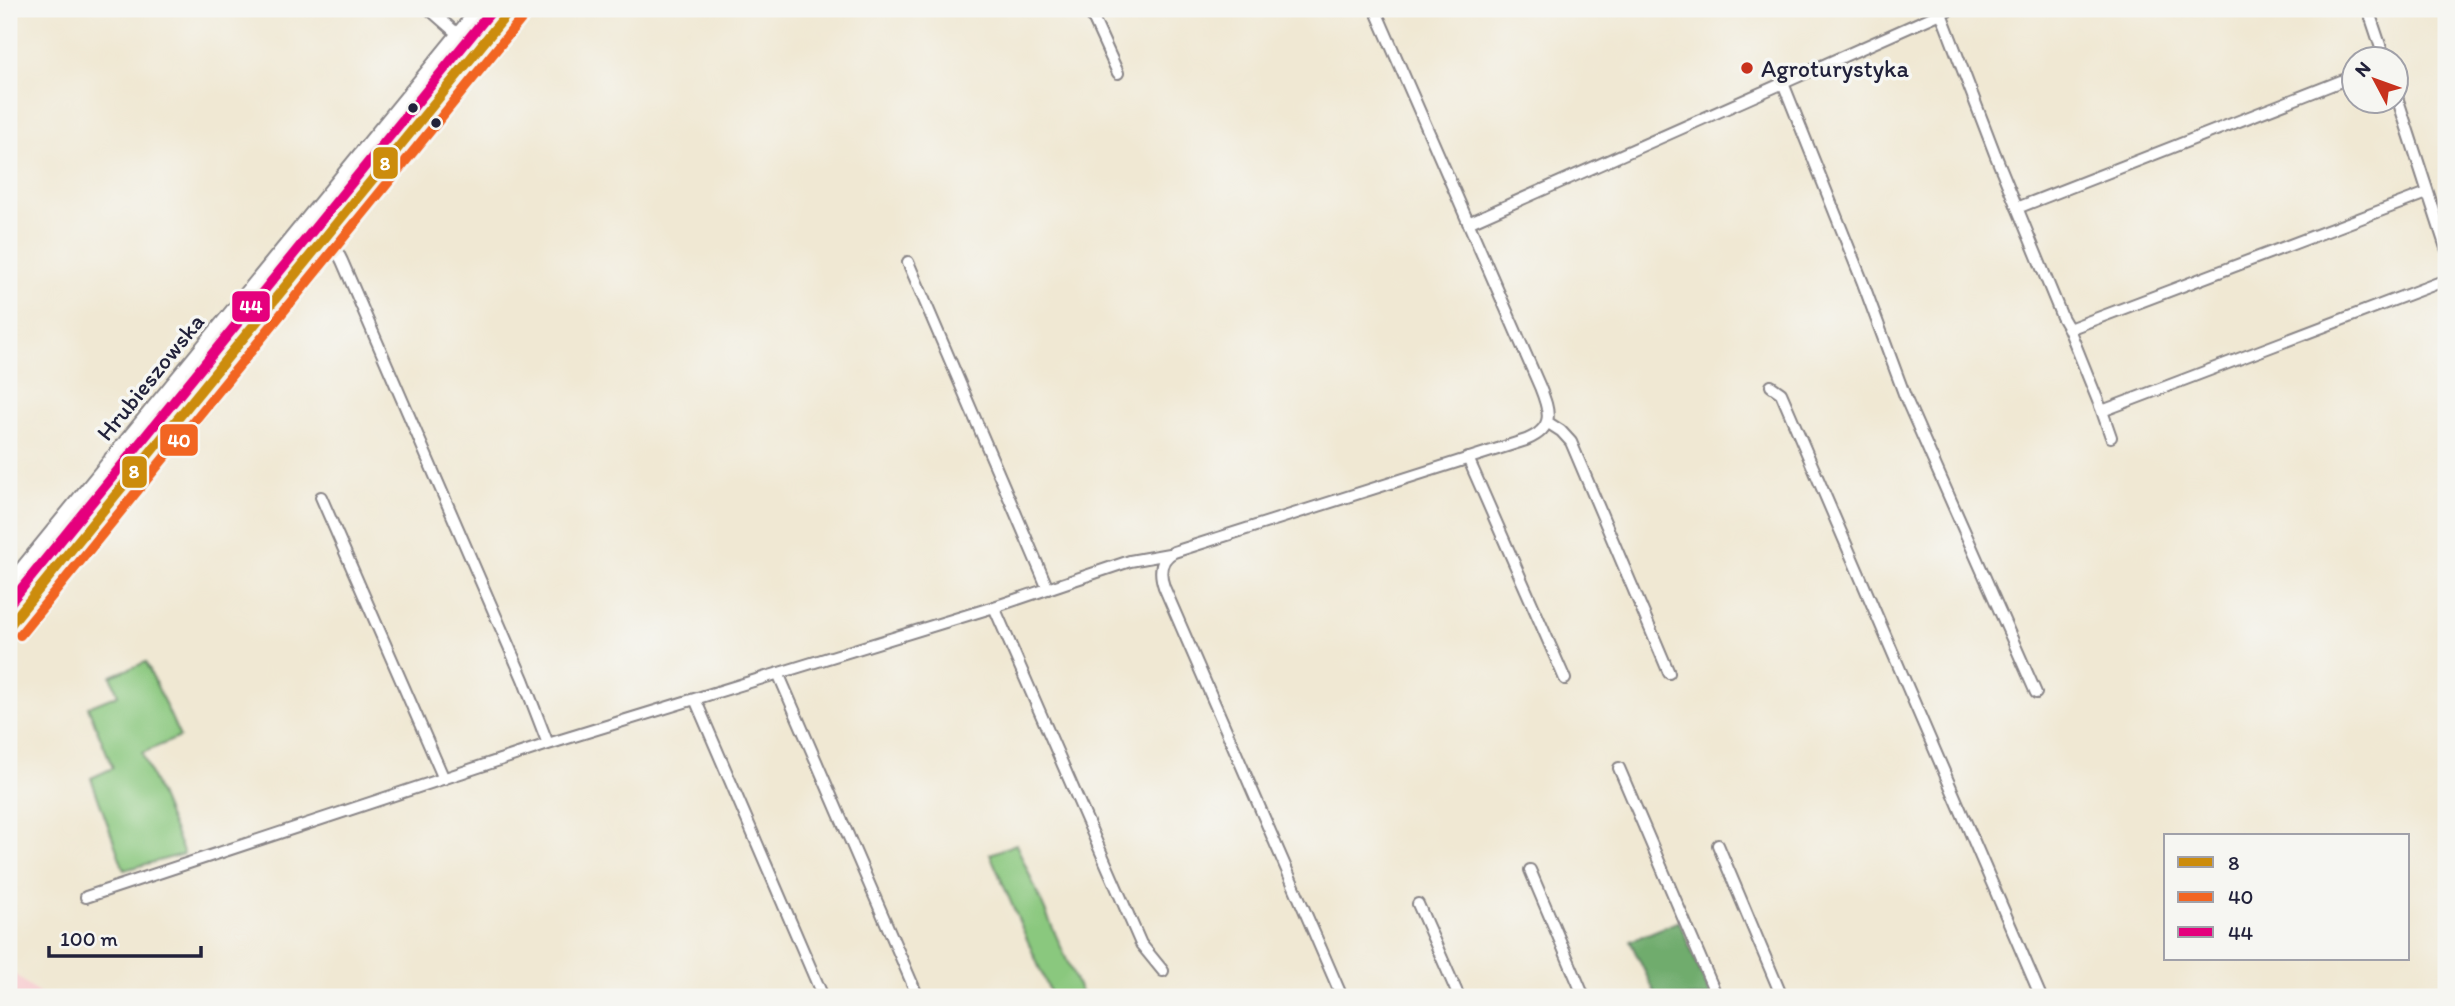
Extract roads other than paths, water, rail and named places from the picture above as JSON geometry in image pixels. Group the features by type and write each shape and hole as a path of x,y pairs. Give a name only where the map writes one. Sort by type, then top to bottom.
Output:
{"main road":[{"name":"Hrubieszowska","path":"9,584 478,9"},
{"name":"Hrubieszowska","path":"9,626 511,9"},
{"path":"111,458 131,475"}],"street":[{"path":"429,9 480,47"},
{"path":"1089,9 1118,73"},
{"path":"86,897 548,744 994,607 1130,561 1169,554 1534,437 1548,422 1547,405 1375,9"},
{"path":"2368,9 2380,46"},
{"path":"1468,223 1946,11 2017,208 2069,329 2110,437"},
{"path":"2017,208 2340,81"},
{"path":"1783,83 1906,399 2036,693"},
{"path":"2403,116 2446,248"},
{"path":"2069,329 2427,193"},
{"path":"323,240 338,253 342,261 523,679 548,744"},
{"path":"908,262 1048,589"},
{"path":"2102,411 2446,280"},
{"path":"1771,386 1781,393 2041,997"},
{"path":"1548,422 1571,442 1669,673"},
{"path":"1468,458 1565,679"},
{"path":"321,497 444,779"},
{"path":"1169,554 1161,571 1164,587 1342,997"},
{"path":"994,607 1141,944 1163,971"},
{"path":"778,673 918,997"},
{"path":"695,699 823,997"},
{"path":"1619,768 1717,997"},
{"path":"1718,845 1782,997"},
{"path":"1530,870 1584,997"},
{"path":"1418,904 1459,997"}],"place":[{"name":"Agroturystyka","path":"1747,68"}]}
